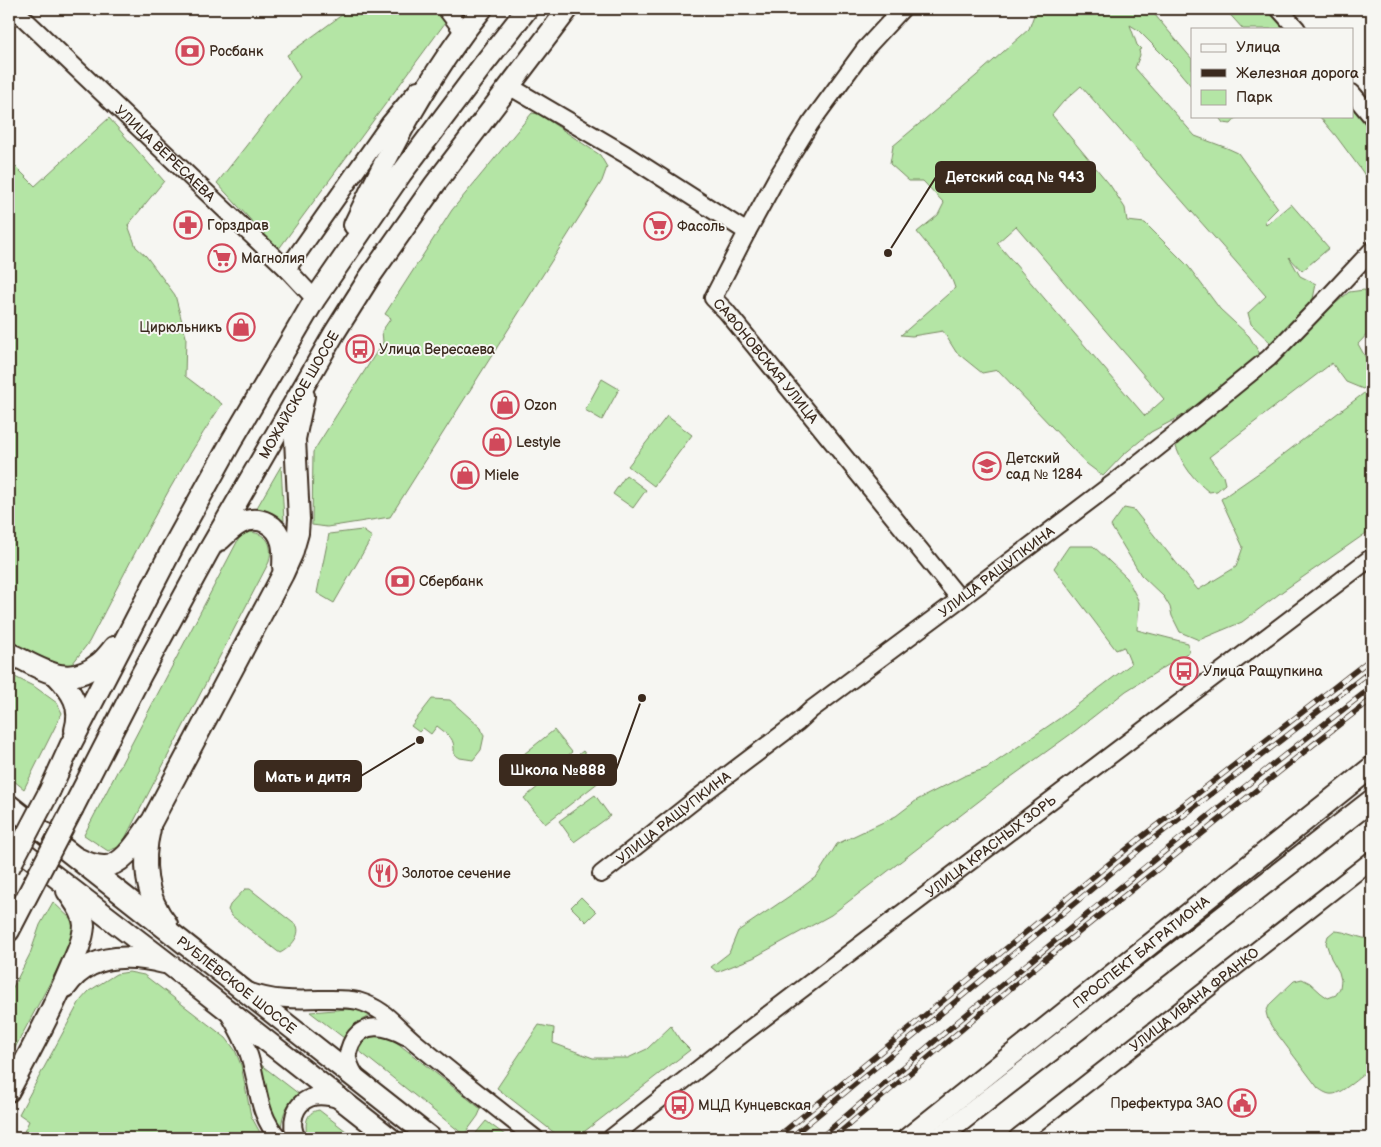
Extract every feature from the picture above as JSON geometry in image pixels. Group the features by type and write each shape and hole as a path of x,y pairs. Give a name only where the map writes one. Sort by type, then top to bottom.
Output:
{"main road":[{"path":"330,276 394,145 446,56 482,9"},
{"path":"9,868 174,545 315,299 401,174 482,64 526,9"},
{"name":"МОЖАЙСКОЕ ШОССЕ","path":"9,931 141,675 208,552 314,366 369,278 418,207 568,9"},
{"path":"77,858 95,866 106,867 117,862 135,846 152,820 292,554 298,533 299,519 295,439 302,402 314,366"},
{"path":"208,552 232,528 241,523 254,519 264,521 273,526 281,538 284,550 282,574"},
{"path":"56,676 71,677 84,673 99,664 130,629"},
{"path":"9,654 56,676 68,688 76,704 77,711 76,725 71,744"},
{"name":"ПРОСПЕКТ БАГРАТИОНА","path":"908,1138 1372,767"},
{"name":"ПРОСПЕКТ БАГРАТИОНА","path":"939,1138 1372,800"},
{"name":"РУБЛЁВСКОЕ ШОССЕ","path":"9,805 431,1138"},
{"path":"152,820 145,859 148,887 162,919 176,936"},
{"name":"РУБЛЁВСКОЕ ШОССЕ","path":"9,841 390,1138"},
{"path":"58,999 82,938 84,925 78,907 61,882"},
{"path":"9,1091 58,999 69,982 78,974 103,960 122,957 145,958 170,965"}],"street":[{"name":"УЛИЦА ВЕРЕСАЕВА","path":"14,9 287,269 315,299"},
{"path":"446,9 463,32"},
{"name":"САФОНОВСКАЯ УЛИЦА","path":"902,9 865,49 816,117 776,179 713,298 726,311 960,600"},
{"path":"1279,9 1296,28"},
{"path":"287,269 389,124 446,56"},
{"path":"509,86 625,154 747,232"},
{"path":"1354,95 1372,117"},
{"name":"УЛИЦА РАЩУПКИНА","path":"601,874 798,722 812,709 960,600 1163,444 1269,358 1372,250"},
{"name":"УЛИЦА КРАСНЫХ ЗОРЬ","path":"611,1138 744,1033 1372,557"},
{"name":"УЛИЦА ИВАНА ФРАНКО","path":"1017,1138 1057,1109 1372,860"},
{"path":"242,988 273,999 343,999 358,1001 376,1008 391,1018 411,1039 535,1138"},
{"path":"226,1010 241,1035 248,1052 262,1111 269,1126 279,1138"},
{"path":"358,1080 348,1057 348,1049 354,1038 361,1032 369,1028 381,1028 394,1030 411,1039"},
{"path":"297,1138 293,1126 294,1117 302,1103 310,1098 320,1096 343,1101"}],"green space":[{"path":"350,9 435,9 445,23 278,250 217,183 300,77 287,55"},
{"path":"1038,9 1150,9 1191,58 1191,86 1138,30 1130,25 1137,45 1141,49 1139,50 1140,55 1135,68 1195,136 1238,153 1278,208 1265,221 1266,225 1291,204 1329,248 1302,271 1289,257 1300,276 1316,284 1312,304 1273,345 1251,324 1248,313 1266,296 1081,86 1063,102 1052,115 1110,185 1125,208 1127,221 1145,223 1188,266 1220,309 1249,336 1260,354 1249,370 1189,412 1151,432 1123,455 1103,476 1087,464 998,370 982,373 956,352 943,331 912,336 901,335 955,288 944,266 917,232 938,215 944,203 923,181 909,181 890,164 893,146 1029,29","holes":["1016,226 1164,399 1145,416 997,243"]},
{"path":"1225,9 1271,9 1287,28 1242,28"},
{"path":"1354,103 1372,123 1372,187 1362,171 1321,118 1354,118"},
{"path":"532,113 539,114 600,155 607,167 602,181 390,517 327,527 312,525 313,452 383,342 382,331 391,318 385,314 452,210"},
{"path":"109,118 164,181 128,225 136,247 146,256 175,295 186,337 185,376 222,404 203,432 169,491 89,642 73,663 56,673 9,650 9,160 35,186"},
{"path":"1219,118 1236,118 1231,124 1223,123"},
{"path":"1364,290 1372,293 1372,329 1358,344 1371,367 1372,381 1363,389 1346,382 1332,363 1209,457 1223,476 1225,484 1217,491 1209,492 1198,483 1182,460 1176,447 1189,428 1349,292"},
{"path":"602,379 619,389 602,420 585,410"},
{"path":"1372,387 1372,529 1242,622 1199,640 1180,632 1164,597 1141,575 1111,526 1124,508 1134,510 1198,590 1236,567 1243,547 1221,499 1263,470"},
{"path":"667,416 692,435 654,486 628,466"},
{"path":"281,466 284,521 264,511 255,511"},
{"path":"626,475 646,490 633,508 613,494"},
{"path":"362,530 372,537 334,603 317,593 329,534"},
{"path":"250,532 262,535 268,542 270,546 269,562 121,846 108,851 84,835 238,540 244,534"},
{"path":"1069,546 1093,546 1127,578 1139,602 1137,630 1188,643 1189,652 1126,691 831,915 753,958 717,972 711,967 729,953 738,931 817,876 837,844 896,816 917,800 966,775 987,768 1060,718 1131,664 1124,647 1116,650 1054,568"},
{"path":"9,674 35,687 57,703 62,713 24,789 9,777"},
{"path":"432,699 450,700 481,728 484,736 481,750 473,760 460,758 454,754 452,740 437,726 431,734 423,728 419,732 411,726"},
{"path":"554,730 572,752 532,784 514,762"},
{"path":"583,751 604,778 545,824 524,798"},
{"path":"595,795 610,816 574,842 559,821"},
{"path":"245,889 250,889 297,926 296,938 284,951 280,953 277,951 232,916 228,910 230,905"},
{"path":"581,897 596,912 586,922 571,907"},
{"path":"53,902 75,923 74,938 9,1059 9,995 30,954 40,925"},
{"path":"1334,931 1372,939 1372,1067 1347,1087 1331,1094 1318,1088 1272,1027 1266,1012 1270,1004 1294,981 1302,979 1328,998 1336,995 1340,988 1341,980 1326,943 1328,936"},
{"path":"129,972 144,975 226,1038 235,1050 241,1065 251,1116 263,1138 229,1138 225,1135 214,1133 211,1138 21,1138 29,1121 19,1114 80,1001 89,991 116,974"},
{"path":"360,1008 370,1013 371,1016 356,1024 344,1038 310,1012"},
{"path":"539,1025 554,1028 553,1043 593,1058 628,1058 647,1049 671,1026 680,1040 690,1050 576,1138 561,1138 497,1088"},
{"path":"386,1034 481,1109 464,1135 358,1050 369,1037"},
{"path":"260,1064 299,1094 286,1108 281,1127 277,1125 267,1100"},
{"path":"319,1110 355,1138 308,1138 307,1120 311,1113"},
{"path":"486,1121 509,1138 472,1138"}],"railway":[{"path":"776,1138 1139,839 1372,658"},
{"path":"790,1138 1144,846 1372,670"},
{"path":"820,1138 1093,909 1372,687"},
{"path":"833,1138 1043,961 1372,699"}],"place":[{"name":"Росбанк","path":"190,51"},
{"name":"Горздрав","path":"188,225"},
{"name":"Фасоль","path":"658,226"},
{"name":"Детский сад № 943","path":"888,253"},
{"name":"Магнолия","path":"222,258"},
{"name":"Цирюльникъ","path":"241,327"},
{"name":"Улица Вересаева","path":"360,349"},
{"name":"Ozon","path":"505,405"},
{"name":"Lestyle","path":"497,442"},
{"name":"Детский сад № 1284","path":"987,466"},
{"name":"Miele","path":"465,475"},
{"name":"Сбербанк","path":"400,581"},
{"name":"Улица Ращупкина","path":"1184,671"},
{"name":"Школа №888","path":"642,698"},
{"name":"Мать и дитя","path":"420,740"},
{"name":"Золотое сечение","path":"383,873"},
{"name":"Префектура ЗАО","path":"1242,1103"},
{"name":"МЦД Кунцевская","path":"679,1105"}]}
